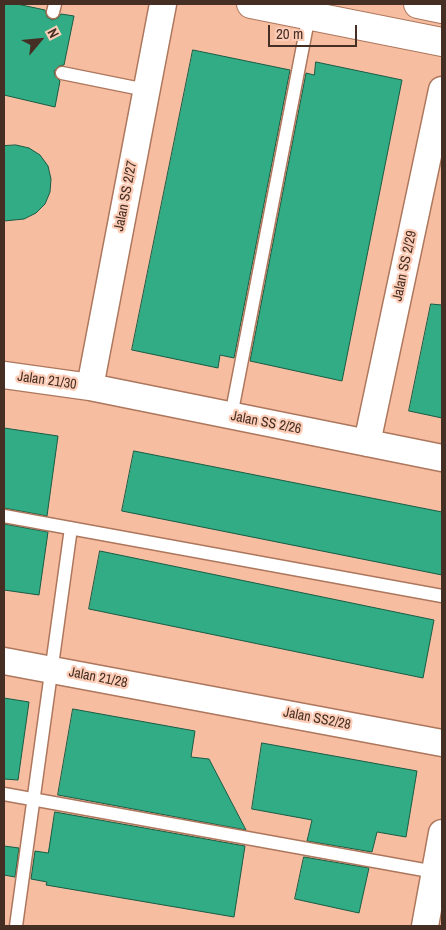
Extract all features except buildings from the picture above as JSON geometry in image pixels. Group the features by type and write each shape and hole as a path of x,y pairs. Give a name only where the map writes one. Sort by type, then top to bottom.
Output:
{"main road":[{"path":"252,4 442,42"},
{"path":"418,4 442,9"}],"street":[{"name":"Jalan SS 2/27","path":"90,388 163,4"},
{"name":"Jalan SS 2/29","path":"367,443 442,90"},
{"name":"Jalan 21/30","path":"4,376 90,388"},
{"name":"Jalan SS 2/26","path":"90,388 442,458"},
{"name":"Jalan 21/28","path":"4,661 191,696"},
{"name":"Jalan SS2/28","path":"191,696 442,743"},
{"path":"425,926 442,834"}],"lane":[{"path":"231,416 309,15"},
{"path":"62,73 146,90"},
{"path":"4,516 442,596"},
{"path":"16,926 71,528"},
{"path":"4,794 435,872"}]}
